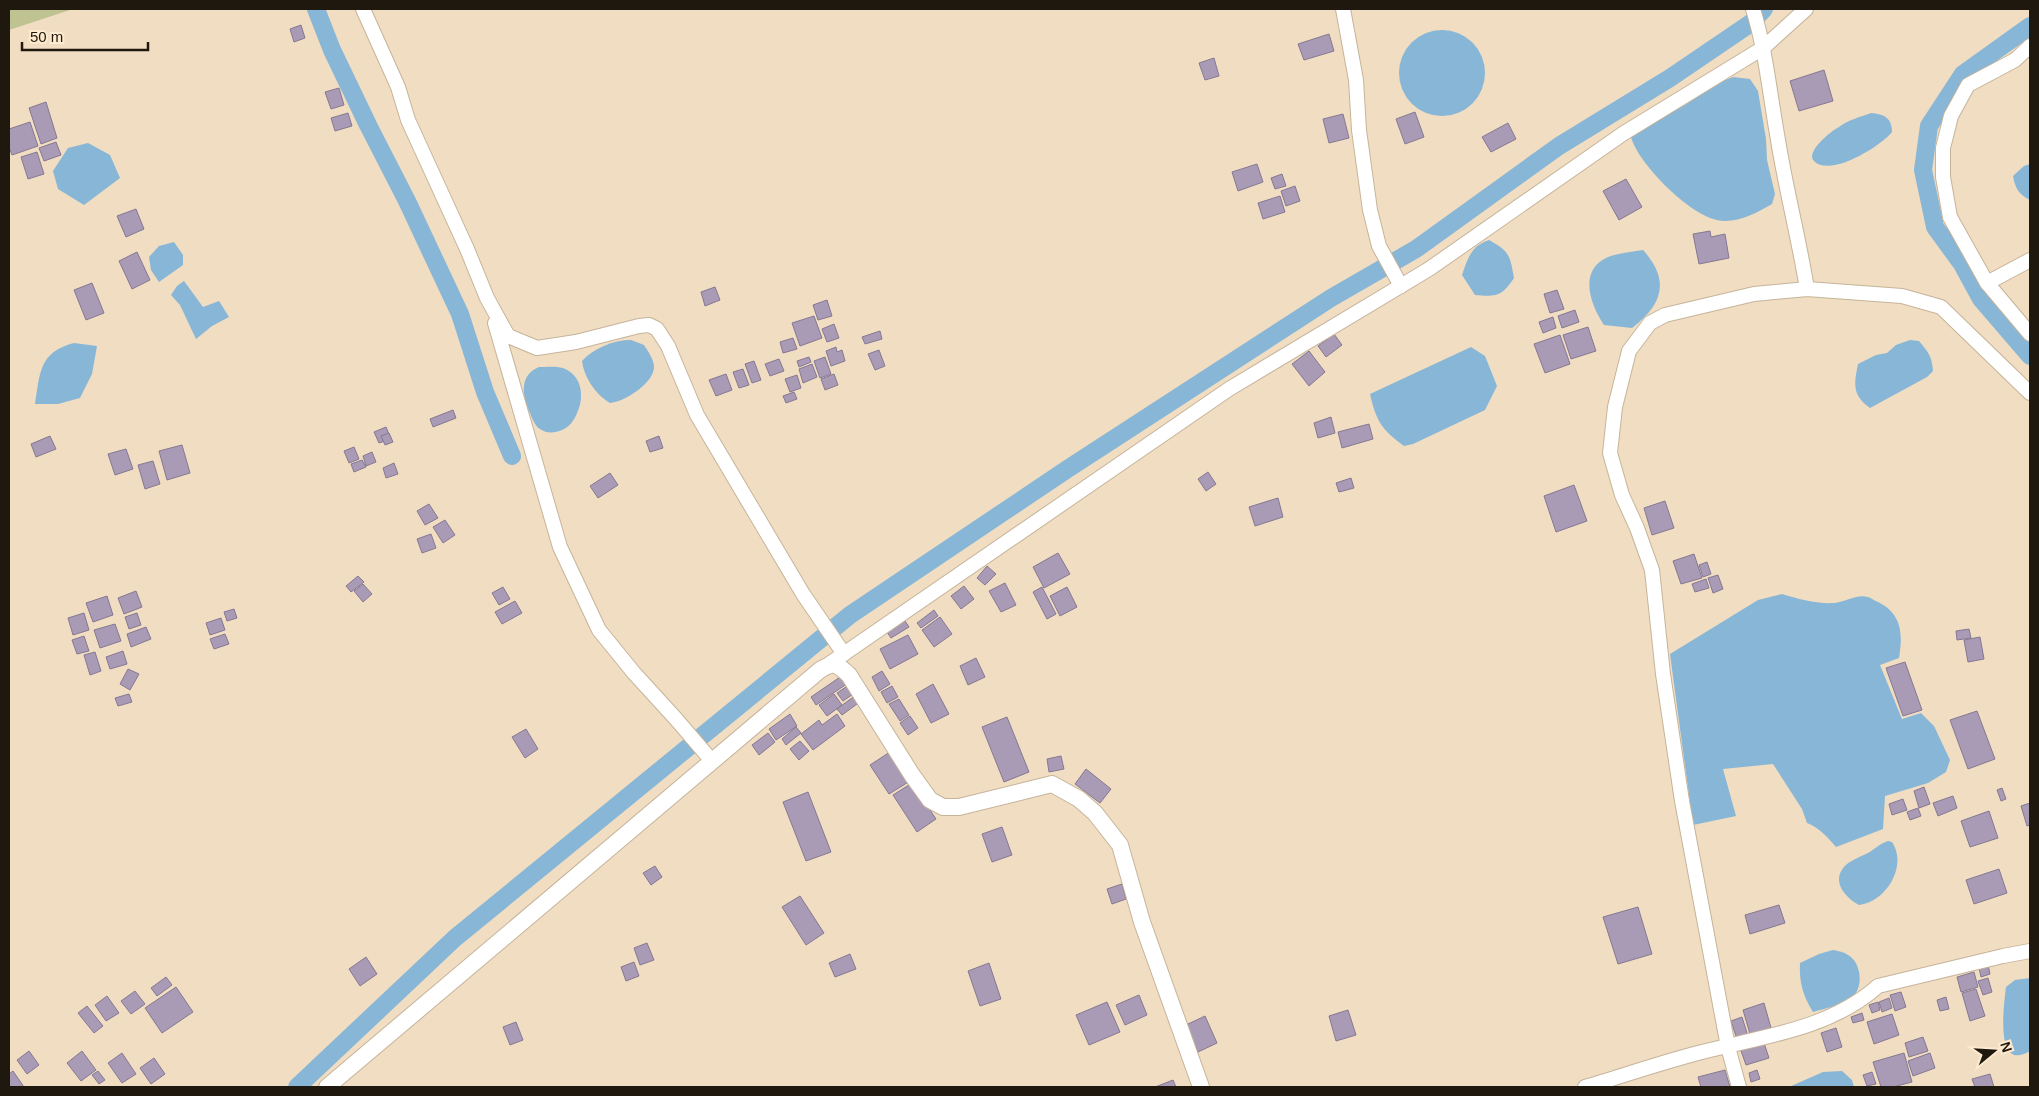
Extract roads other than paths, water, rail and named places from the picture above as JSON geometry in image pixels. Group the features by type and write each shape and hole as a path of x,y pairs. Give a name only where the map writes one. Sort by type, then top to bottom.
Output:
{"street":[{"path":"362,9 398,87 408,120 467,248 489,303 560,547 599,630 634,673 676,718 712,761"},
{"path":"1343,9 1356,80 1359,130 1370,210 1379,246 1401,286"},
{"path":"1753,9 1762,42 1778,141 1799,240 1807,289"},
{"path":"327,1087 829,664 1229,389 1429,269 1624,133 1762,42 1806,9"},
{"path":"2030,46 2015,60 1968,85 1951,116 1942,148 1943,177 1950,217 1987,283 2030,334"},
{"path":"1987,283 2030,260"},
{"path":"1739,1087 1728,1047 1682,801 1663,674 1652,570 1622,494 1610,452 1615,407 1629,351 1650,323 1665,315 1754,294 1807,289 1902,296 1940,307 2030,393"},
{"path":"489,303 508,336 537,348 576,342 639,326 649,325 657,329 668,346 697,415 803,594 844,654"},
{"path":"829,664 839,666 849,675 912,775 930,800 943,807 959,807 1052,784 1079,799 1095,813 1120,845 1142,922 1201,1087"},
{"path":"1585,1087 1698,1053 1728,1047 1814,1023 1850,1006 1878,986 1966,964 2030,951"}],"water":[{"path":"1442,30 1458,34 1472,43 1481,57 1485,73 1481,89 1472,103 1458,112 1442,116 1426,112 1412,103 1403,89 1399,73 1403,57 1412,43 1426,34"},
{"path":"1733,77 1750,79 1758,91 1766,139 1767,160 1775,194 1772,204 1761,210 1744,218 1725,221 1713,219 1699,212 1669,189 1644,162 1631,137 1659,117 1685,105 1718,83"},
{"path":"1871,113 1880,114 1891,123 1892,132 1886,138 1867,152 1843,163 1831,166 1821,165 1814,161 1812,157 1813,152 1825,137 1846,122"},
{"path":"88,143 110,155 120,178 84,205 58,189 53,171 68,148"},
{"path":"2030,164 2030,200 2018,191 2013,176 2024,166"},
{"path":"1489,240 1501,247 1508,255 1514,278 1506,289 1498,294 1489,296 1475,295 1462,275 1468,258 1474,249"},
{"path":"174,242 183,255 183,265 159,282 151,270 149,257 159,246"},
{"path":"1643,250 1652,261 1660,282 1656,301 1632,328 1604,325 1591,298 1590,279 1593,270 1608,257"},
{"path":"184,281 203,307 219,301 229,317 212,326 196,339 180,305 171,295 177,286"},
{"path":"631,340 646,347 653,361 653,373 637,391 623,399 610,403 591,385 582,361 592,352 604,346 617,341"},
{"path":"1910,340 1919,341 1925,348 1931,358 1933,371 1927,377 1870,408 1857,394 1855,383 1858,364 1876,355 1887,353 1896,345"},
{"path":"74,343 97,346 92,374 80,398 58,404 35,404 43,365 54,352"},
{"path":"1471,347 1485,356 1497,386 1485,410 1413,444 1404,446 1390,435 1378,418 1370,394"},
{"path":"539,367 563,368 569,371 578,381 581,400 576,416 565,429 548,432 538,428 527,406 524,393 525,381 528,375"},
{"path":"1782,594 1821,603 1838,602 1864,596 1878,602 1892,612 1899,626 1901,641 1899,658 1880,665 1902,719 1921,713 1934,726 1950,760 1946,772 1928,783 1885,796 1883,829 1836,847 1820,830 1807,823 1802,809 1773,764 1723,769 1736,816 1693,825 1670,654 1758,600"},
{"path":"1888,841 1892,842 1896,851 1896,872 1892,881 1878,897 1859,905 1849,898 1842,889 1839,878 1840,873 1844,867 1855,859"},
{"path":"1833,950 1846,954 1856,963 1860,975 1859,987 1853,996 1844,1002 1813,1012 1802,989 1800,963"},
{"path":"2030,978 2030,1051 2019,1055 2011,1053 2006,1045 2003,1021 2006,987 2015,980"},
{"path":"1842,1071 1852,1080 1854,1087 1789,1087 1823,1072"}],"waterway":[{"path":"316,9 332,50 407,201 460,314 485,392 512,456"},
{"path":"297,1087 455,938 850,615 1069,468 1331,298 1416,249 1559,146 1670,78 1751,23 1764,9"},
{"path":"2030,26 1963,74 1929,126 1923,170 1935,227 1962,264 1981,299 2030,356"}]}
